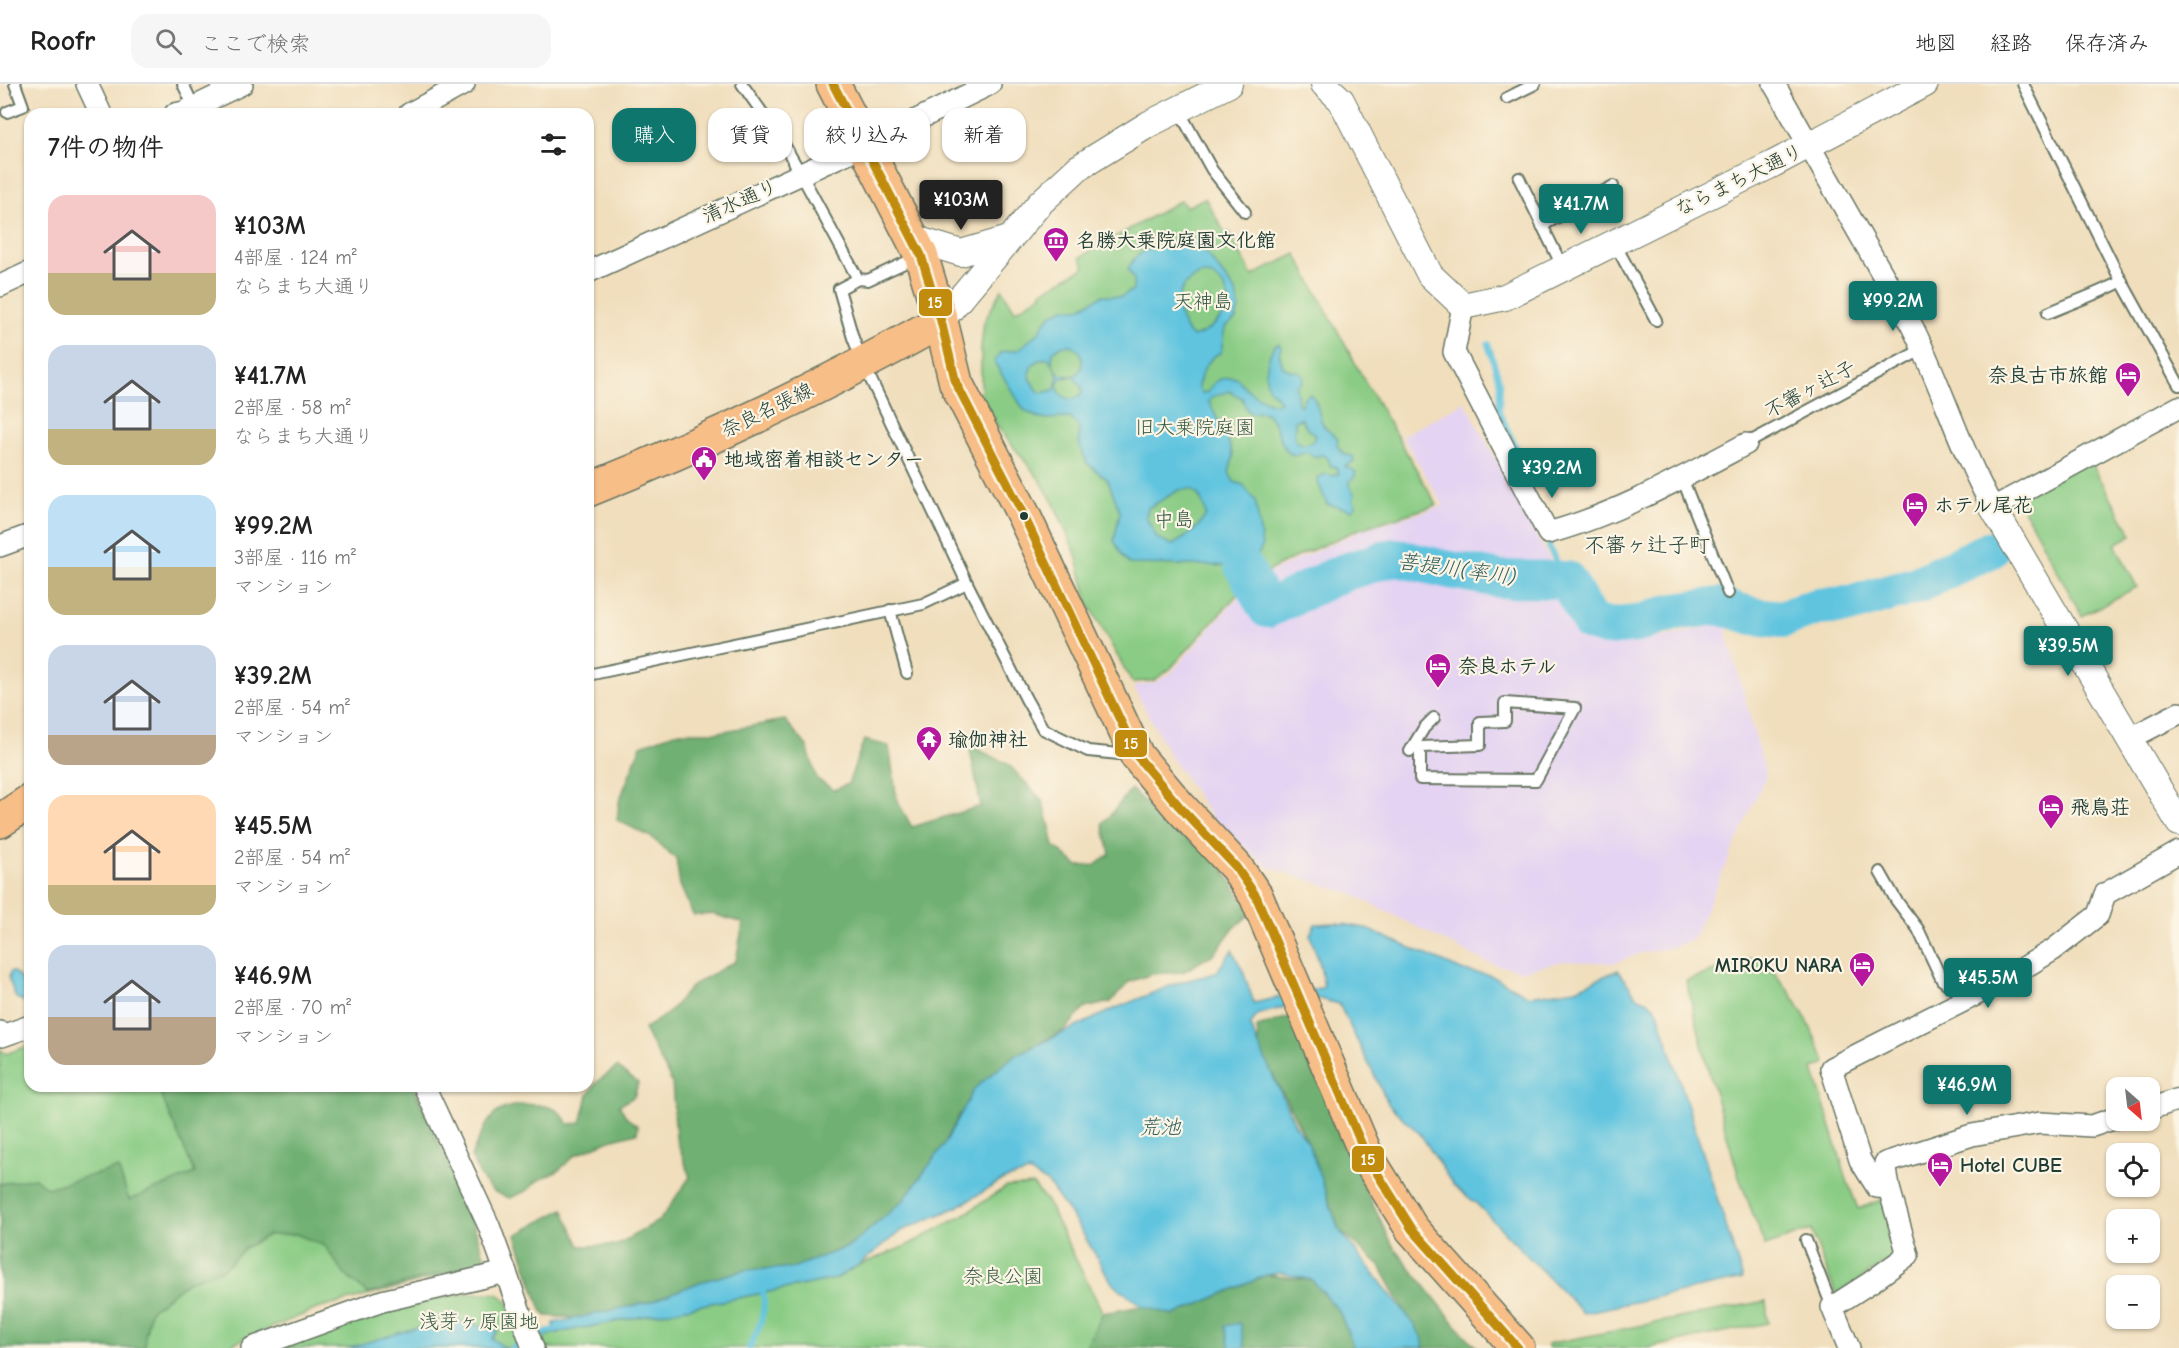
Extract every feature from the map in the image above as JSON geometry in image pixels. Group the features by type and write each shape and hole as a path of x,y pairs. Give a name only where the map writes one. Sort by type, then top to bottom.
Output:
{"main road":[{"path":"833,84 845,108"},
{"path":"872,162 916,246 941,321 956,383 1023,514 1137,756 1179,807 1236,867 1256,897 1367,1156 1412,1229 1518,1348"},
{"name":"奈良名張線","path":"594,488 670,457 863,363 941,321"},
{"path":"0,821 24,805"}],"street":[{"path":"87,84 98,108"},
{"path":"190,108 242,84"},
{"path":"420,108 464,84"},
{"name":"清水通り","path":"930,113 990,84"},
{"path":"941,321 1040,203 1078,168 1149,124 1229,84"},
{"path":"1324,84 1341,100 1430,275 1463,306 1454,352 1548,533 1581,524 1682,478 1746,444"},
{"path":"1774,84 1923,349 1980,484 1993,508 2179,823"},
{"name":"ならまち大通り","path":"1463,306 1505,297 1808,146 1925,84"},
{"name":"清水通り","path":"594,269 827,162"},
{"path":"916,246 961,253 1009,239"},
{"path":"0,286 24,275"},
{"path":"1993,508 2179,407"},
{"path":"0,546 24,537"},
{"path":"2129,739 2179,713"},
{"path":"1889,1188 1877,1187 1860,1160 1831,1068 1997,984 2054,950 2098,915 2105,894 2179,852"},
{"path":"0,1032 2,1036 24,1028"},
{"path":"427,1092 489,1226 533,1348"},
{"path":"2160,1106 2179,1099"},
{"path":"1849,1348 1832,1307 1908,1255 1889,1188 1885,1163 1972,1135 2040,1123 2092,1126 2106,1122"},
{"path":"252,1348 382,1301 506,1272"}],"lane":[{"path":"7,112 23,106 15,84"},
{"path":"183,84 184,108"},
{"path":"742,84 782,141 858,279"},
{"path":"1507,98 1535,84"},
{"path":"2023,84 2122,281 2179,385"},
{"path":"1178,108 1212,170 1245,212"},
{"path":"1519,178 1563,268"},
{"path":"1542,226 1613,186"},
{"path":"1614,242 1656,320"},
{"path":"916,246 868,280 858,279 839,289 863,363 967,584 1043,729 1088,751 1137,756"},
{"path":"2048,313 2072,302 2096,295 2122,281"},
{"name":"不審ヶ辻子","path":"1746,444 1923,349"},
{"path":"1682,478 1728,593"},
{"path":"594,674 923,604 967,584"},
{"path":"890,610 907,673"},
{"path":"1505,703 1575,708 1536,780 1420,779 1420,747 1480,745 1480,722 1505,721 1505,703"},
{"path":"1410,751 1424,728 1434,718"},
{"path":"1880,872 1896,900 1918,929 1942,980 1966,998"},
{"path":"1806,1240 1832,1307"}],"shaded area":[{"name":"奈良ホテル","path":"1465,402 1589,633 1619,643 1665,637 1724,623 1766,775 1693,939 1674,947 1641,953 1615,963 1563,961 1521,971 1486,962 1352,894 1266,866 1214,820 1169,754 1133,686 1154,683 1171,673 1256,579 1364,529 1444,506 1402,436"}],"green space":[{"name":"旧大乗院庭園","path":"1205,198 1225,233 1229,232 1252,276 1296,254 1367,385 1437,505 1359,529 1285,562 1256,578 1236,596 1170,669 1153,681 1132,682 1088,603 1076,554 1053,502 1040,480 998,427 981,396 981,347 984,322 1002,289 1015,311 1042,295 1041,292 1085,267 1080,257 1181,200 1186,207"},
{"path":"2088,457 2132,535 2115,544 2137,587 2082,616 2016,495"},
{"path":"785,720 807,746 817,779 834,790 848,784 864,740 889,746 897,800 912,827 981,806 969,745 1008,764 1042,800 1054,846 1078,866 1095,865 1110,854 1103,824 1131,789 1167,825 1218,860 1251,913 1232,930 1215,953 1183,972 1152,974 1129,982 1111,1002 1085,1008 1065,1030 1014,1056 959,1115 944,1145 903,1201 850,1246 792,1268 745,1270 700,1282 650,1302 577,1318 546,1316 541,1310 516,1235 563,1209 580,1246 617,1245 660,1220 690,1177 676,1138 672,1083 644,1029 667,1014 694,984 736,961 743,923 713,914 693,915 680,885 676,859 651,837 617,820 619,802 641,745 677,732 719,732"},
{"path":"1751,958 1762,958 1791,994 1807,1020 1826,1063 1813,1069 1858,1209 1883,1199 1898,1241 1897,1255 1836,1295 1811,1230 1765,1246 1739,1177 1686,981"},
{"path":"1292,1016 1358,1174 1393,1246 1477,1348 1422,1348 1424,1347 1380,1266 1339,1230 1308,1142 1259,1048 1257,1027"},
{"path":"24,1047 24,1092 417,1092 451,1164 487,1264 317,1309 234,1343 228,1348 0,1348 0,1049 6,1054"},
{"path":"617,1067 638,1083 634,1097 619,1105 627,1118 638,1126 637,1133 610,1140 575,1155 558,1171 537,1181 528,1190 510,1198 489,1188 471,1157 483,1130 493,1116 506,1108 532,1105 549,1107 558,1111 568,1124 581,1123 588,1095 594,1092 594,1087"},
{"path":"160,1092 415,1092 472,1220 487,1264 438,1274 368,1294 344,1274 325,1246 296,1234 268,1235 245,1248 225,1268 187,1282 150,1311 145,1348 0,1348 0,1184 35,1178 47,1188 118,1168 129,1200 195,1173"},
{"name":"奈良公園","path":"1033,1185 1046,1200 1103,1313 1116,1348 272,1348 385,1309 464,1294 493,1293 506,1300 513,1312 524,1345 552,1334 835,1279 857,1266 908,1245 962,1216 1006,1187"},
{"path":"1266,1275 1312,1280 1339,1311 1354,1348 1085,1348 1103,1313 1142,1306 1174,1315"},
{"path":"1766,1301 1768,1323 1648,1348 1549,1348 1547,1344"}],"water":[{"path":"1184,238 1198,242 1236,292 1239,308 1236,319 1225,327 1221,352 1208,362 1204,370 1198,386 1202,393 1208,392 1220,379 1237,378 1244,387 1260,398 1276,404 1280,402 1266,381 1268,362 1274,346 1279,344 1283,367 1298,371 1303,377 1302,382 1296,386 1298,404 1301,405 1305,396 1310,394 1324,426 1338,439 1337,446 1345,455 1353,456 1354,461 1345,466 1356,472 1354,478 1350,480 1350,486 1355,495 1353,499 1356,506 1352,510 1327,504 1318,482 1319,477 1339,473 1336,467 1331,466 1327,457 1321,455 1316,457 1306,452 1297,455 1290,454 1281,442 1271,418 1265,413 1250,413 1242,398 1229,391 1212,397 1209,402 1228,440 1233,457 1229,473 1234,482 1243,485 1255,500 1262,547 1257,557 1243,566 1129,564 1114,541 1120,512 1108,480 1087,463 1079,444 1079,427 1070,418 1040,419 1024,410 994,362 1001,352 1018,350 1040,331 1051,315 1064,308 1078,309 1103,295 1121,297 1133,290 1134,279 1128,269 1132,261 1152,247","holes":["1201,274 1212,276 1220,282 1230,302 1215,324 1193,337 1184,326 1179,312 1181,291 1190,280","1071,345 1080,352 1082,363 1080,370 1075,375 1068,376 1056,370 1057,381 1054,390 1041,393 1030,377 1031,367 1040,360 1048,358 1054,366 1053,352 1061,346","1074,377 1082,387 1082,393 1075,399 1064,396 1057,386 1060,378","1301,418 1315,437 1312,442 1303,445 1295,440 1295,421","1191,489 1201,500 1206,515 1191,533 1172,545 1157,538 1146,517 1148,508 1179,490"]},
{"name":"荒池","path":"1337,923 1365,928 1464,971 1490,975 1529,996 1576,989 1618,970 1636,996 1646,1000 1657,1009 1743,1279 1583,1313 1477,1204 1453,1185 1421,1135 1389,1105 1339,1004 1315,998 1257,1015 1250,1026 1295,1124 1308,1142 1339,1230 1414,1324 1422,1337 1424,1347 1354,1348 1339,1311 1312,1280 1281,1273 1266,1275 1174,1315 1142,1306 1112,1283 1079,1227 1048,1183 1029,1172 1003,1180 957,1207 901,1231 857,1266 835,1279 552,1334 554,1323 650,1302 700,1282 745,1270 792,1268 850,1246 903,1201 944,1145 975,1088 1014,1056 1114,1009 1177,983 1216,973 1232,950 1243,971 1254,1003 1324,987 1320,965 1310,935 1315,924"},
{"path":"10,972 17,975 24,984 24,1002 16,998 9,980"},
{"path":"454,1320 498,1330 492,1339 506,1348 348,1348 412,1329"},
{"path":"1240,1323 1245,1348 1230,1348 1225,1326"}],"waterway":[{"path":"1488,344 1500,383 1499,412 1523,462"},
{"path":"1550,538 1549,548 1567,580"},
{"name":"菩提川(率川)","path":"1243,566 1267,609 1342,573 1394,557 1500,579 1567,580 1590,622 1606,627 1637,624 1674,612 1719,606 1753,616 1782,619 1817,607 1849,605 1917,585 1990,550"},
{"path":"749,1348 763,1314 763,1292"},
{"path":"544,1334 553,1330"},
{"path":"512,1348 517,1346"}],"transit line":[{"name":"15","path":"833,84 921,255 941,321 956,383 1023,514 1137,756 1179,806 1236,867 1256,896 1367,1157 1412,1229 1518,1348"}],"place":[{"name":"名勝大乗院庭園文化館","path":"1056,263"},
{"name":"奈良古市旅館","path":"2128,398"},
{"name":"地域密着相談センター","path":"704,482"},
{"name":"ホテル尾花","path":"1915,528"},
{"name":"奈良ホテル","path":"1438,689"},
{"name":"瑜伽神社","path":"929,762"},
{"name":"飛鳥荘","path":"2051,830"},
{"name":"MIROKU NARA","path":"1862,988"},
{"name":"Hotel CUBE","path":"1940,1188"}],"district":[{"name":"不審ヶ辻子町","path":"1647,545"}],"park label":[{"name":"天神島","path":"1203,301"},
{"name":"中島","path":"1174,519"},
{"name":"浅芽ヶ原園地","path":"479,1321"}]}
